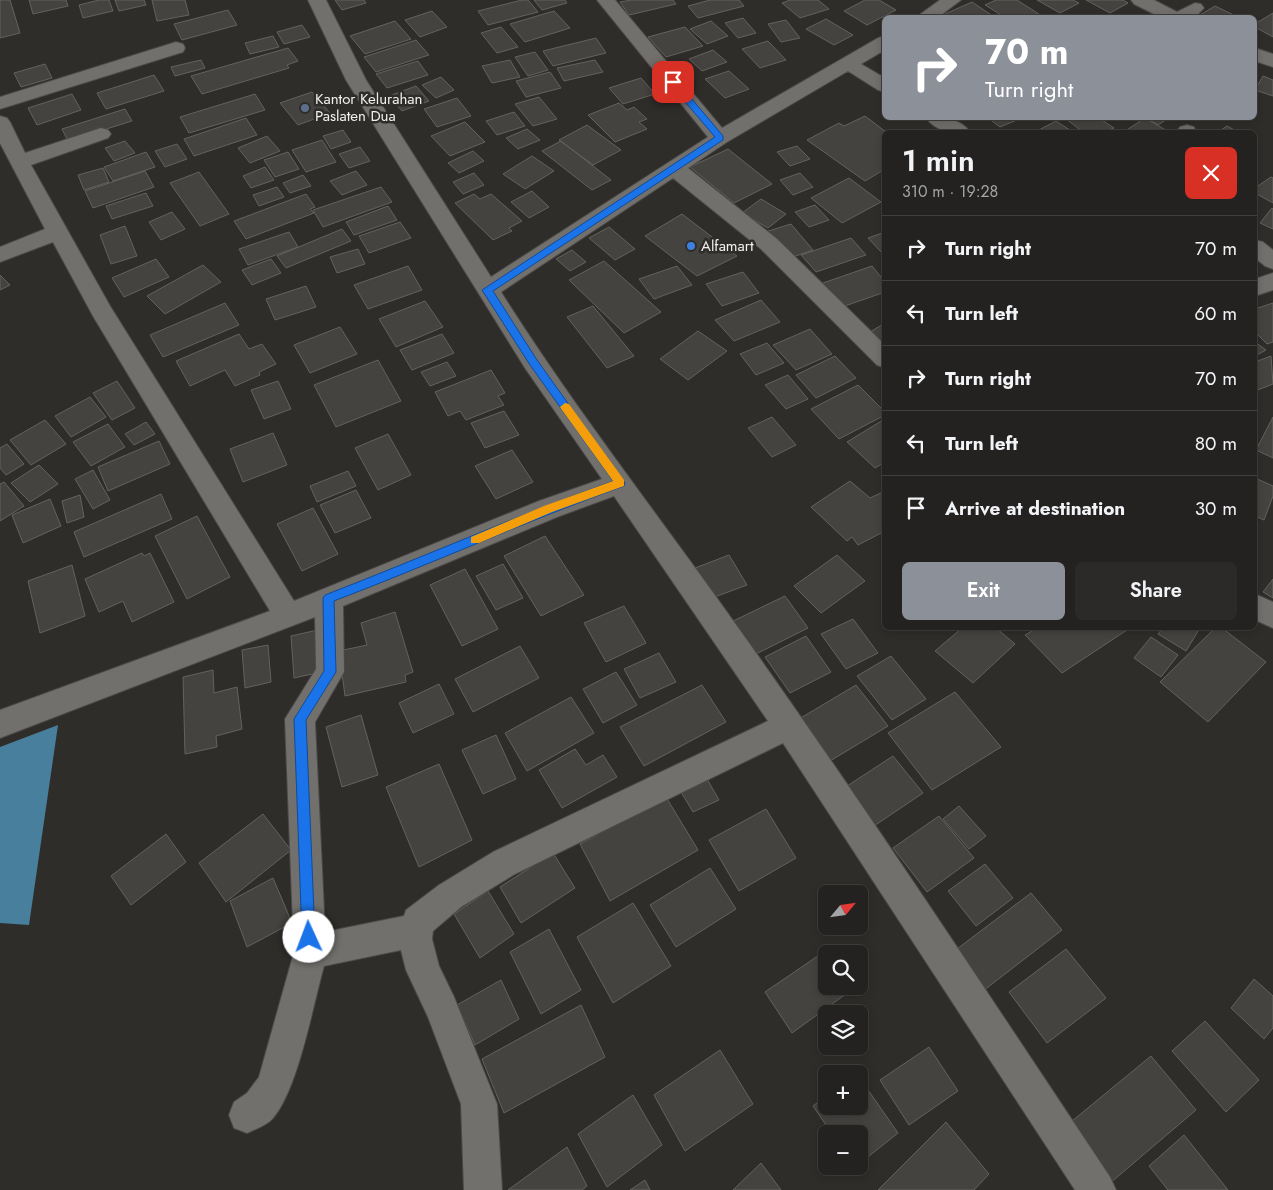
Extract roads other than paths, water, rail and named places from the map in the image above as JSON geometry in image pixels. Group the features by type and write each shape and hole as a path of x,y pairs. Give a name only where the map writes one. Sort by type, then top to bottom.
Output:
{"street":[{"path":"317,0 356,80 533,362 620,483 895,883 1096,1190"},
{"path":"606,0 720,138"},
{"path":"929,15 952,0"},
{"path":"1140,0 1183,13"},
{"path":"487,290 720,138 882,44"},
{"path":"0,103 176,48"},
{"path":"1257,55 1273,61"},
{"path":"849,64 882,84"},
{"path":"939,120 957,130"},
{"path":"0,122 19,162 101,310 288,616"},
{"path":"19,162 101,134"},
{"path":"674,168 769,244 882,356"},
{"path":"0,255 58,232"},
{"path":"1257,249 1273,261"},
{"path":"1257,287 1273,281"},
{"path":"0,724 288,616 548,509 620,483"},
{"path":"247,1115 260,1106 274,1085 311,952 300,719 330,672 329,598"},
{"path":"1257,607 1273,616"},
{"path":"483,1190 479,1104 442,1009 423,970 415,940 418,922 450,896 504,863 788,726"},
{"path":"311,952 417,930"}],"water":[{"path":"58,725 29,925 0,923 0,747"}],"place":[{"name":"Kantor Kelurahan Paslaten Dua","path":"305,108"},
{"name":"Alfamart","path":"691,246"}]}
